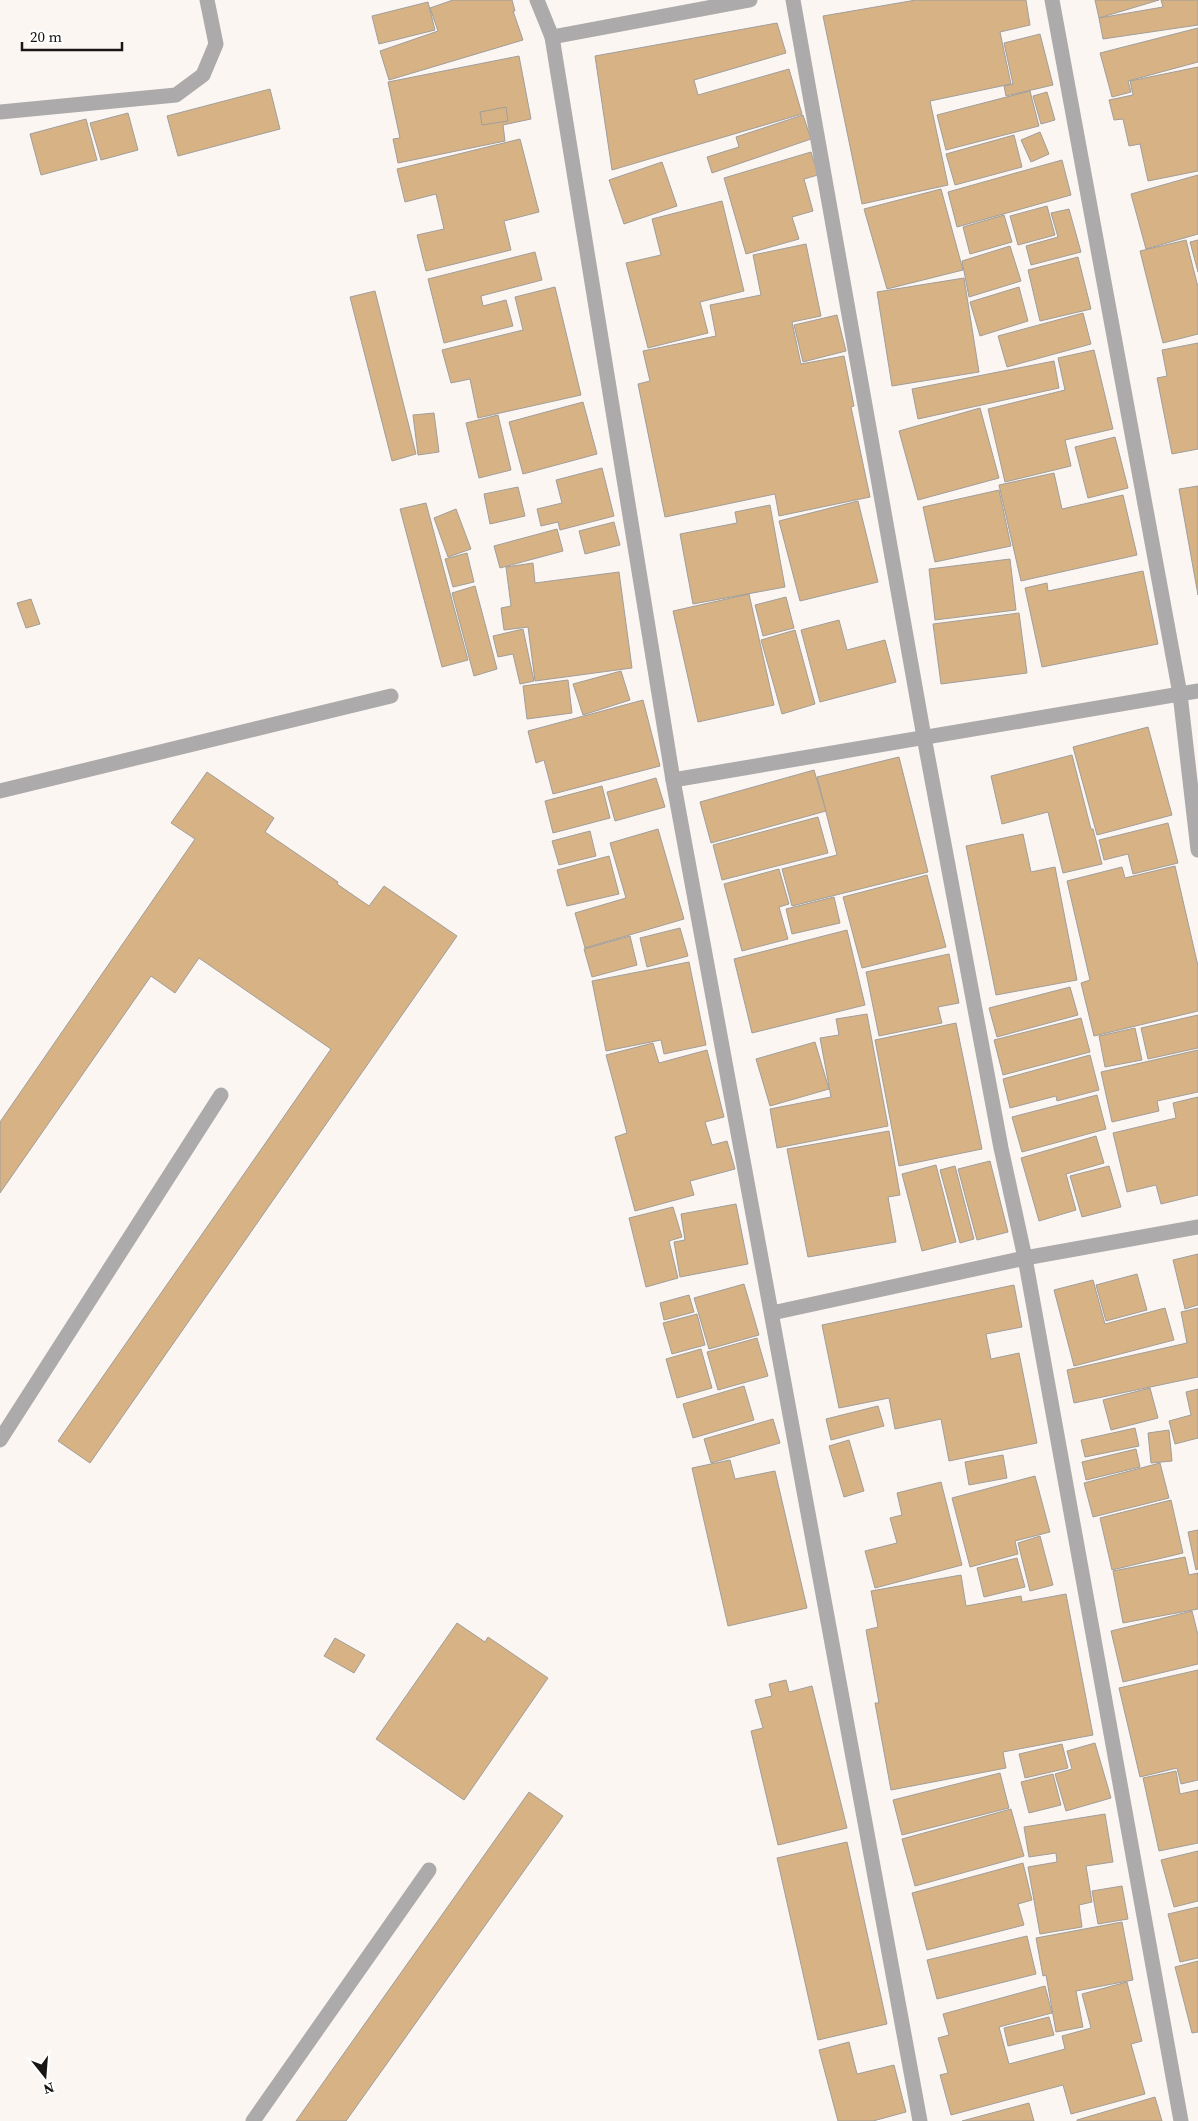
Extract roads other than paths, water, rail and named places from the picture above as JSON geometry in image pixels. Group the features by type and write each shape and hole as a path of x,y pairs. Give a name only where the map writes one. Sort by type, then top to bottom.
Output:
{"street":[{"path":"0,112 176,95 203,75 216,44 207,0"},
{"path":"537,0 552,37 673,780 920,2121"},
{"path":"552,37 750,0"},
{"path":"793,0 924,737 1001,1148 1025,1258 1181,2121"},
{"path":"1052,0 1180,694 1198,850"},
{"path":"673,780 1198,691"},
{"path":"0,791 391,696"},
{"path":"0,1440 221,1095"},
{"path":"772,1313 1025,1258 1198,1227"},
{"path":"253,2121 429,1870"}]}
